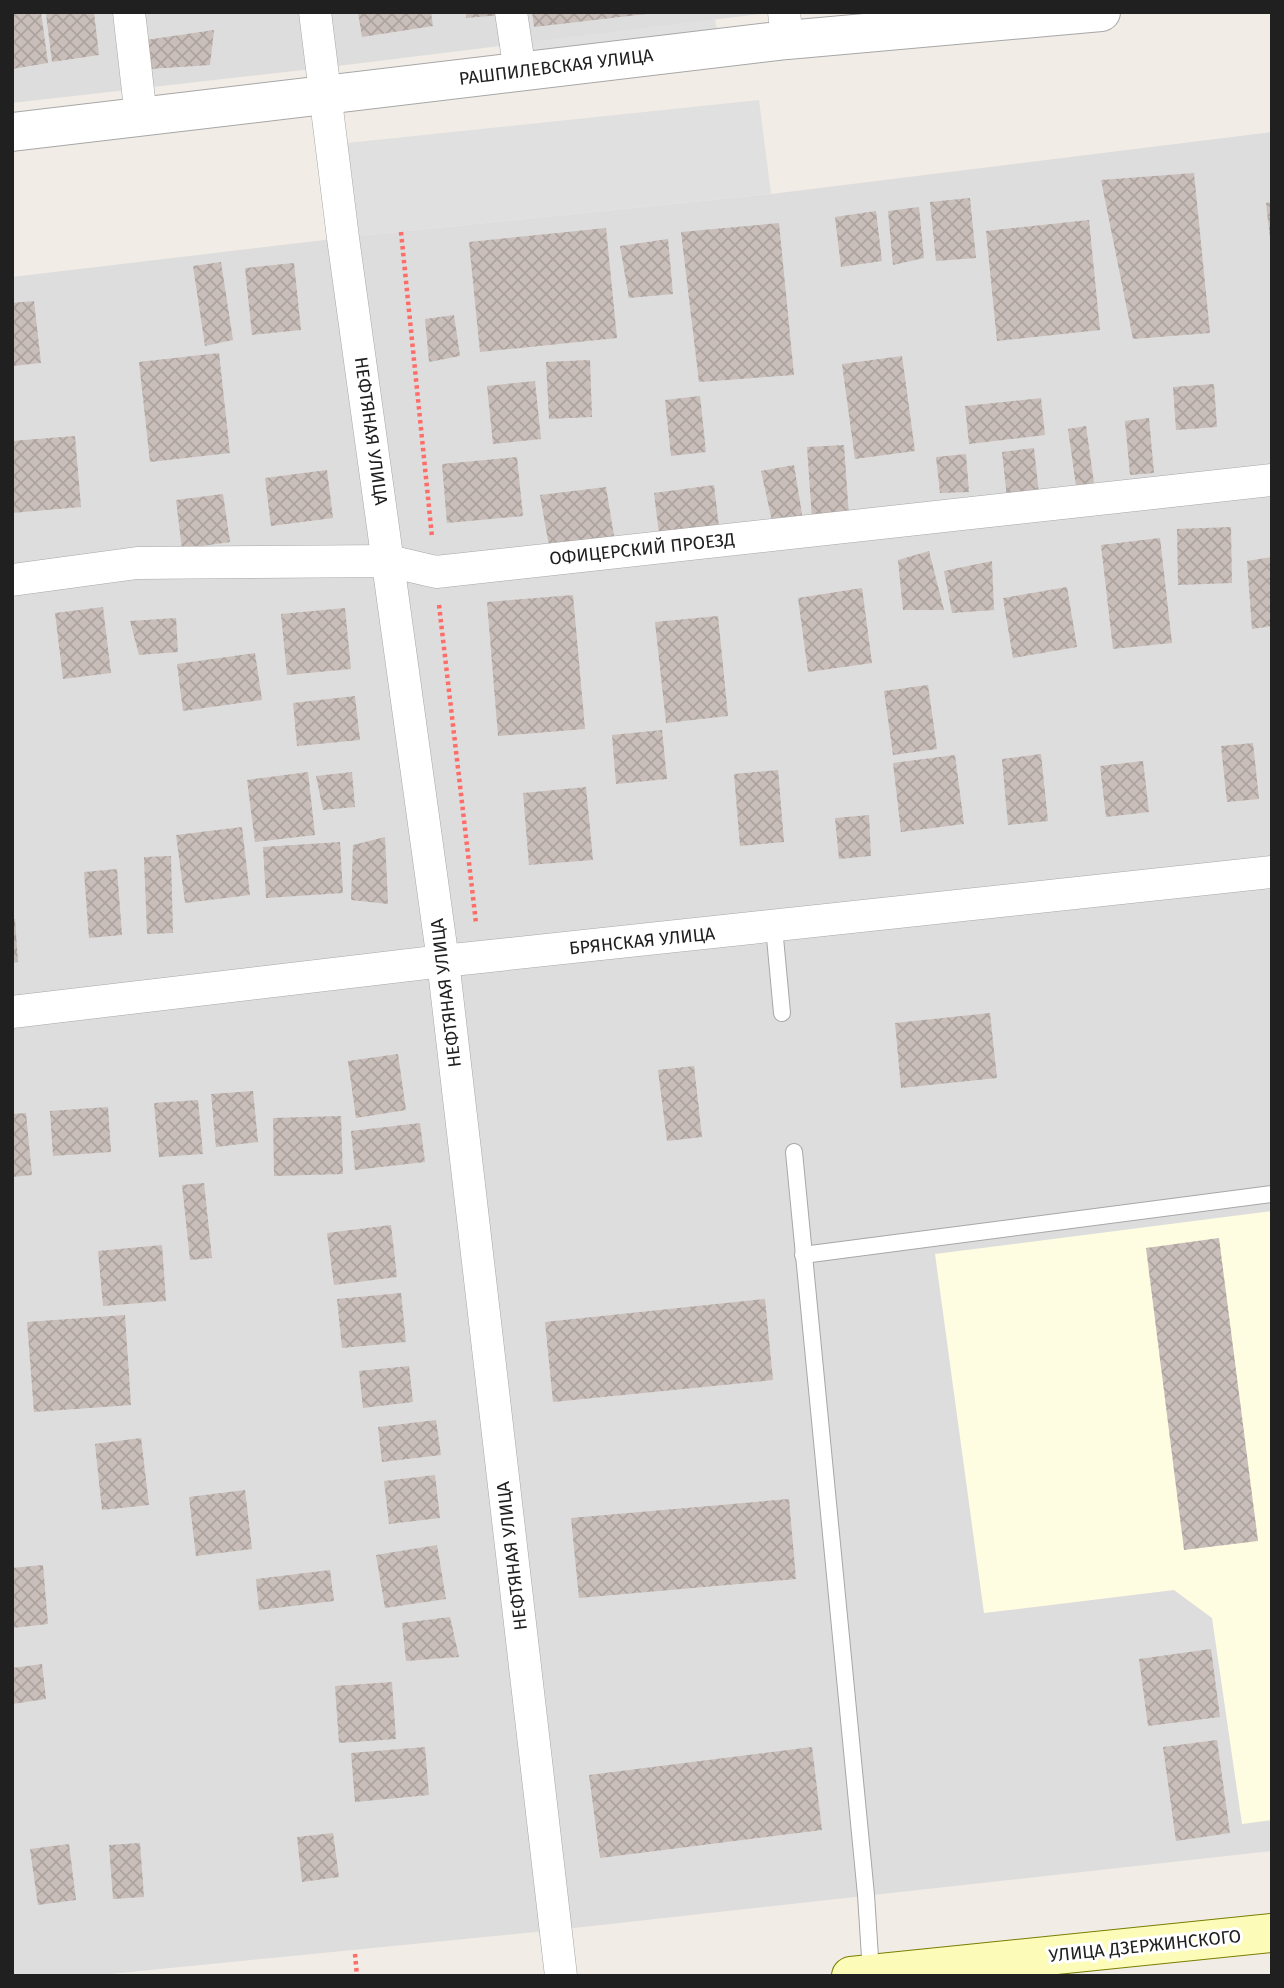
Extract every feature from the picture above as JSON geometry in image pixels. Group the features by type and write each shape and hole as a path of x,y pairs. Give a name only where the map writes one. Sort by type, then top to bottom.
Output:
{"main road":[{"name":"УЛИЦА ДЗЕРЖИНСКОГО","path":"861,1975 967,1971 1272,1933"}],"street":[{"path":"130,12 141,117"},
{"name":"НЕФТЯНАЯ УЛИЦА","path":"314,12 443,961 561,1976"},
{"path":"511,12 520,72"},
{"name":"РАШПИЛЕВСКАЯ УЛИЦА","path":"12,132 520,72 785,26 1101,12"},
{"name":"ОФИЦЕРСКИЙ ПРОЕЗД","path":"12,580 137,564 389,561 436,572 1272,480"},
{"name":"БРЯНСКАЯ УЛИЦА","path":"12,1012 443,961 1272,872"}],"lane":[{"path":"774,927 782,1013"},
{"path":"794,1152 863,1867 861,1975"},
{"path":"803,1255 1272,1194"}],"path":[{"path":"355,1954 357,1976"}],"shaded area":[{"path":"12,12 776,12 12,103"},
{"path":"715,19 720,47 520,72 514,44"},
{"path":"759,100 771,194 358,236 347,143"},
{"path":"1272,132 1272,1851 556,1930 90,1976 12,1976 12,277 358,236 771,194"},
{"path":"1272,1211 1272,1820 1242,1824 1212,1618 1174,1590 984,1613 935,1254"}],"building":[{"path":"12,12 41,12 48,63 12,69"},
{"path":"94,12 99,55 52,62 46,14"},
{"path":"358,12 431,12 433,26 362,37"},
{"path":"466,12 501,12 501,15 466,18"},
{"path":"532,12 646,12 646,14 534,27"},
{"path":"214,30 210,65 150,69 146,40"},
{"path":"1194,173 1210,333 1133,339 1101,180"},
{"path":"970,198 976,258 936,261 930,202"},
{"path":"1272,202 1272,239 1270,239 1266,203"},
{"path":"919,207 924,258 893,265 888,211"},
{"path":"876,211 882,261 841,267 835,217"},
{"path":"1089,220 1100,330 997,341 986,231"},
{"path":"779,223 794,375 699,382 681,232"},
{"path":"606,228 617,338 480,352 469,242"},
{"path":"668,239 673,294 629,298 620,246"},
{"path":"221,262 233,340 205,346 193,266"},
{"path":"294,263 301,330 252,335 245,268"},
{"path":"34,301 41,363 12,366 12,303"},
{"path":"454,315 460,356 429,362 425,319"},
{"path":"219,353 230,453 150,462 139,362"},
{"path":"902,356 915,451 855,459 842,364"},
{"path":"590,360 592,417 549,419 546,362"},
{"path":"535,381 541,439 493,444 487,386"},
{"path":"1214,384 1217,427 1176,430 1173,387"},
{"path":"700,396 706,452 671,456 665,400"},
{"path":"1041,398 1045,435 969,444 965,406"},
{"path":"1149,418 1154,473 1130,475 1125,421"},
{"path":"1086,426 1094,483 1076,486 1068,429"},
{"path":"75,436 81,507 12,513 12,441"},
{"path":"844,445 849,516 812,519 807,447"},
{"path":"1034,448 1040,503 1008,507 1002,452"},
{"path":"966,454 969,492 940,493 936,457"},
{"path":"517,457 523,516 447,523 442,464"},
{"path":"794,465 803,520 772,521 761,471"},
{"path":"327,470 333,518 271,526 265,478"},
{"path":"714,485 719,527 659,534 654,493"},
{"path":"606,487 615,542 549,546 540,495"},
{"path":"223,494 230,542 182,549 176,500"},
{"path":"1231,527 1232,583 1178,585 1177,529"},
{"path":"1160,538 1172,643 1113,649 1101,545"},
{"path":"929,551 944,610 903,610 898,560"},
{"path":"1272,557 1272,626 1252,629 1247,561"},
{"path":"992,561 994,610 952,613 944,571"},
{"path":"1067,587 1077,647 1013,658 1003,598"},
{"path":"862,588 872,663 808,672 798,598"},
{"path":"573,595 585,729 498,736 487,602"},
{"path":"103,607 111,673 63,679 55,613"},
{"path":"345,608 351,669 287,675 281,614"},
{"path":"718,616 728,716 666,723 655,622"},
{"path":"176,618 178,652 139,655 130,621"},
{"path":"255,653 262,700 183,711 177,664"},
{"path":"928,685 937,749 893,755 884,691"},
{"path":"355,696 360,740 297,746 293,703"},
{"path":"662,730 667,779 616,784 612,735"},
{"path":"1253,743 1259,799 1227,802 1221,746"},
{"path":"1041,754 1048,821 1008,825 1002,759"},
{"path":"955,755 964,824 901,832 893,763"},
{"path":"1143,761 1149,812 1106,817 1100,766"},
{"path":"778,770 784,842 740,846 734,774"},
{"path":"308,772 315,835 255,842 247,780"},
{"path":"352,772 355,807 323,810 316,776"},
{"path":"586,787 593,860 529,865 523,793"},
{"path":"869,815 871,856 839,859 835,818"},
{"path":"242,827 250,895 185,903 176,835"},
{"path":"385,837 388,904 351,900 353,845"},
{"path":"340,842 343,893 266,898 263,847"},
{"path":"171,856 173,933 147,934 144,857"},
{"path":"117,869 122,935 89,938 84,872"},
{"path":"12,919 15,919 18,962 12,963"},
{"path":"990,1013 997,1078 901,1088 895,1023"},
{"path":"398,1054 406,1110 356,1118 348,1061"},
{"path":"694,1066 702,1137 667,1141 658,1070"},
{"path":"253,1091 258,1142 216,1147 211,1094"},
{"path":"198,1100 203,1154 159,1157 154,1103"},
{"path":"108,1107 111,1152 53,1156 50,1111"},
{"path":"26,1113 32,1175 12,1177 12,1114"},
{"path":"341,1116 343,1174 274,1176 273,1118"},
{"path":"420,1123 425,1162 355,1170 351,1131"},
{"path":"204,1183 212,1258 190,1260 182,1185"},
{"path":"391,1225 397,1277 334,1285 327,1233"},
{"path":"1219,1238 1258,1541 1184,1550 1146,1248"},
{"path":"162,1245 166,1301 103,1306 98,1251"},
{"path":"401,1293 406,1342 342,1348 337,1299"},
{"path":"765,1299 773,1380 553,1402 545,1322"},
{"path":"125,1315 131,1405 34,1412 27,1322"},
{"path":"409,1366 413,1402 363,1408 359,1371"},
{"path":"436,1420 441,1455 382,1462 378,1427"},
{"path":"141,1438 149,1505 102,1510 95,1444"},
{"path":"435,1475 440,1518 389,1524 384,1481"},
{"path":"245,1490 252,1549 196,1556 189,1497"},
{"path":"789,1499 796,1579 579,1598 571,1518"},
{"path":"437,1545 446,1599 385,1608 376,1555"},
{"path":"43,1565 48,1624 12,1628 12,1568"},
{"path":"330,1570 334,1601 259,1610 256,1579"},
{"path":"450,1617 459,1657 406,1661 402,1623"},
{"path":"1211,1649 1220,1717 1148,1726 1139,1659"},
{"path":"42,1664 46,1699 12,1704 12,1668"},
{"path":"392,1682 396,1739 339,1743 335,1686"},
{"path":"1217,1740 1230,1833 1176,1841 1163,1747"},
{"path":"425,1747 429,1795 355,1802 351,1753"},
{"path":"812,1747 822,1830 600,1858 589,1775"},
{"path":"333,1833 339,1877 302,1882 297,1837"},
{"path":"140,1843 144,1897 113,1899 109,1845"},
{"path":"69,1844 76,1900 38,1905 30,1849"}]}
